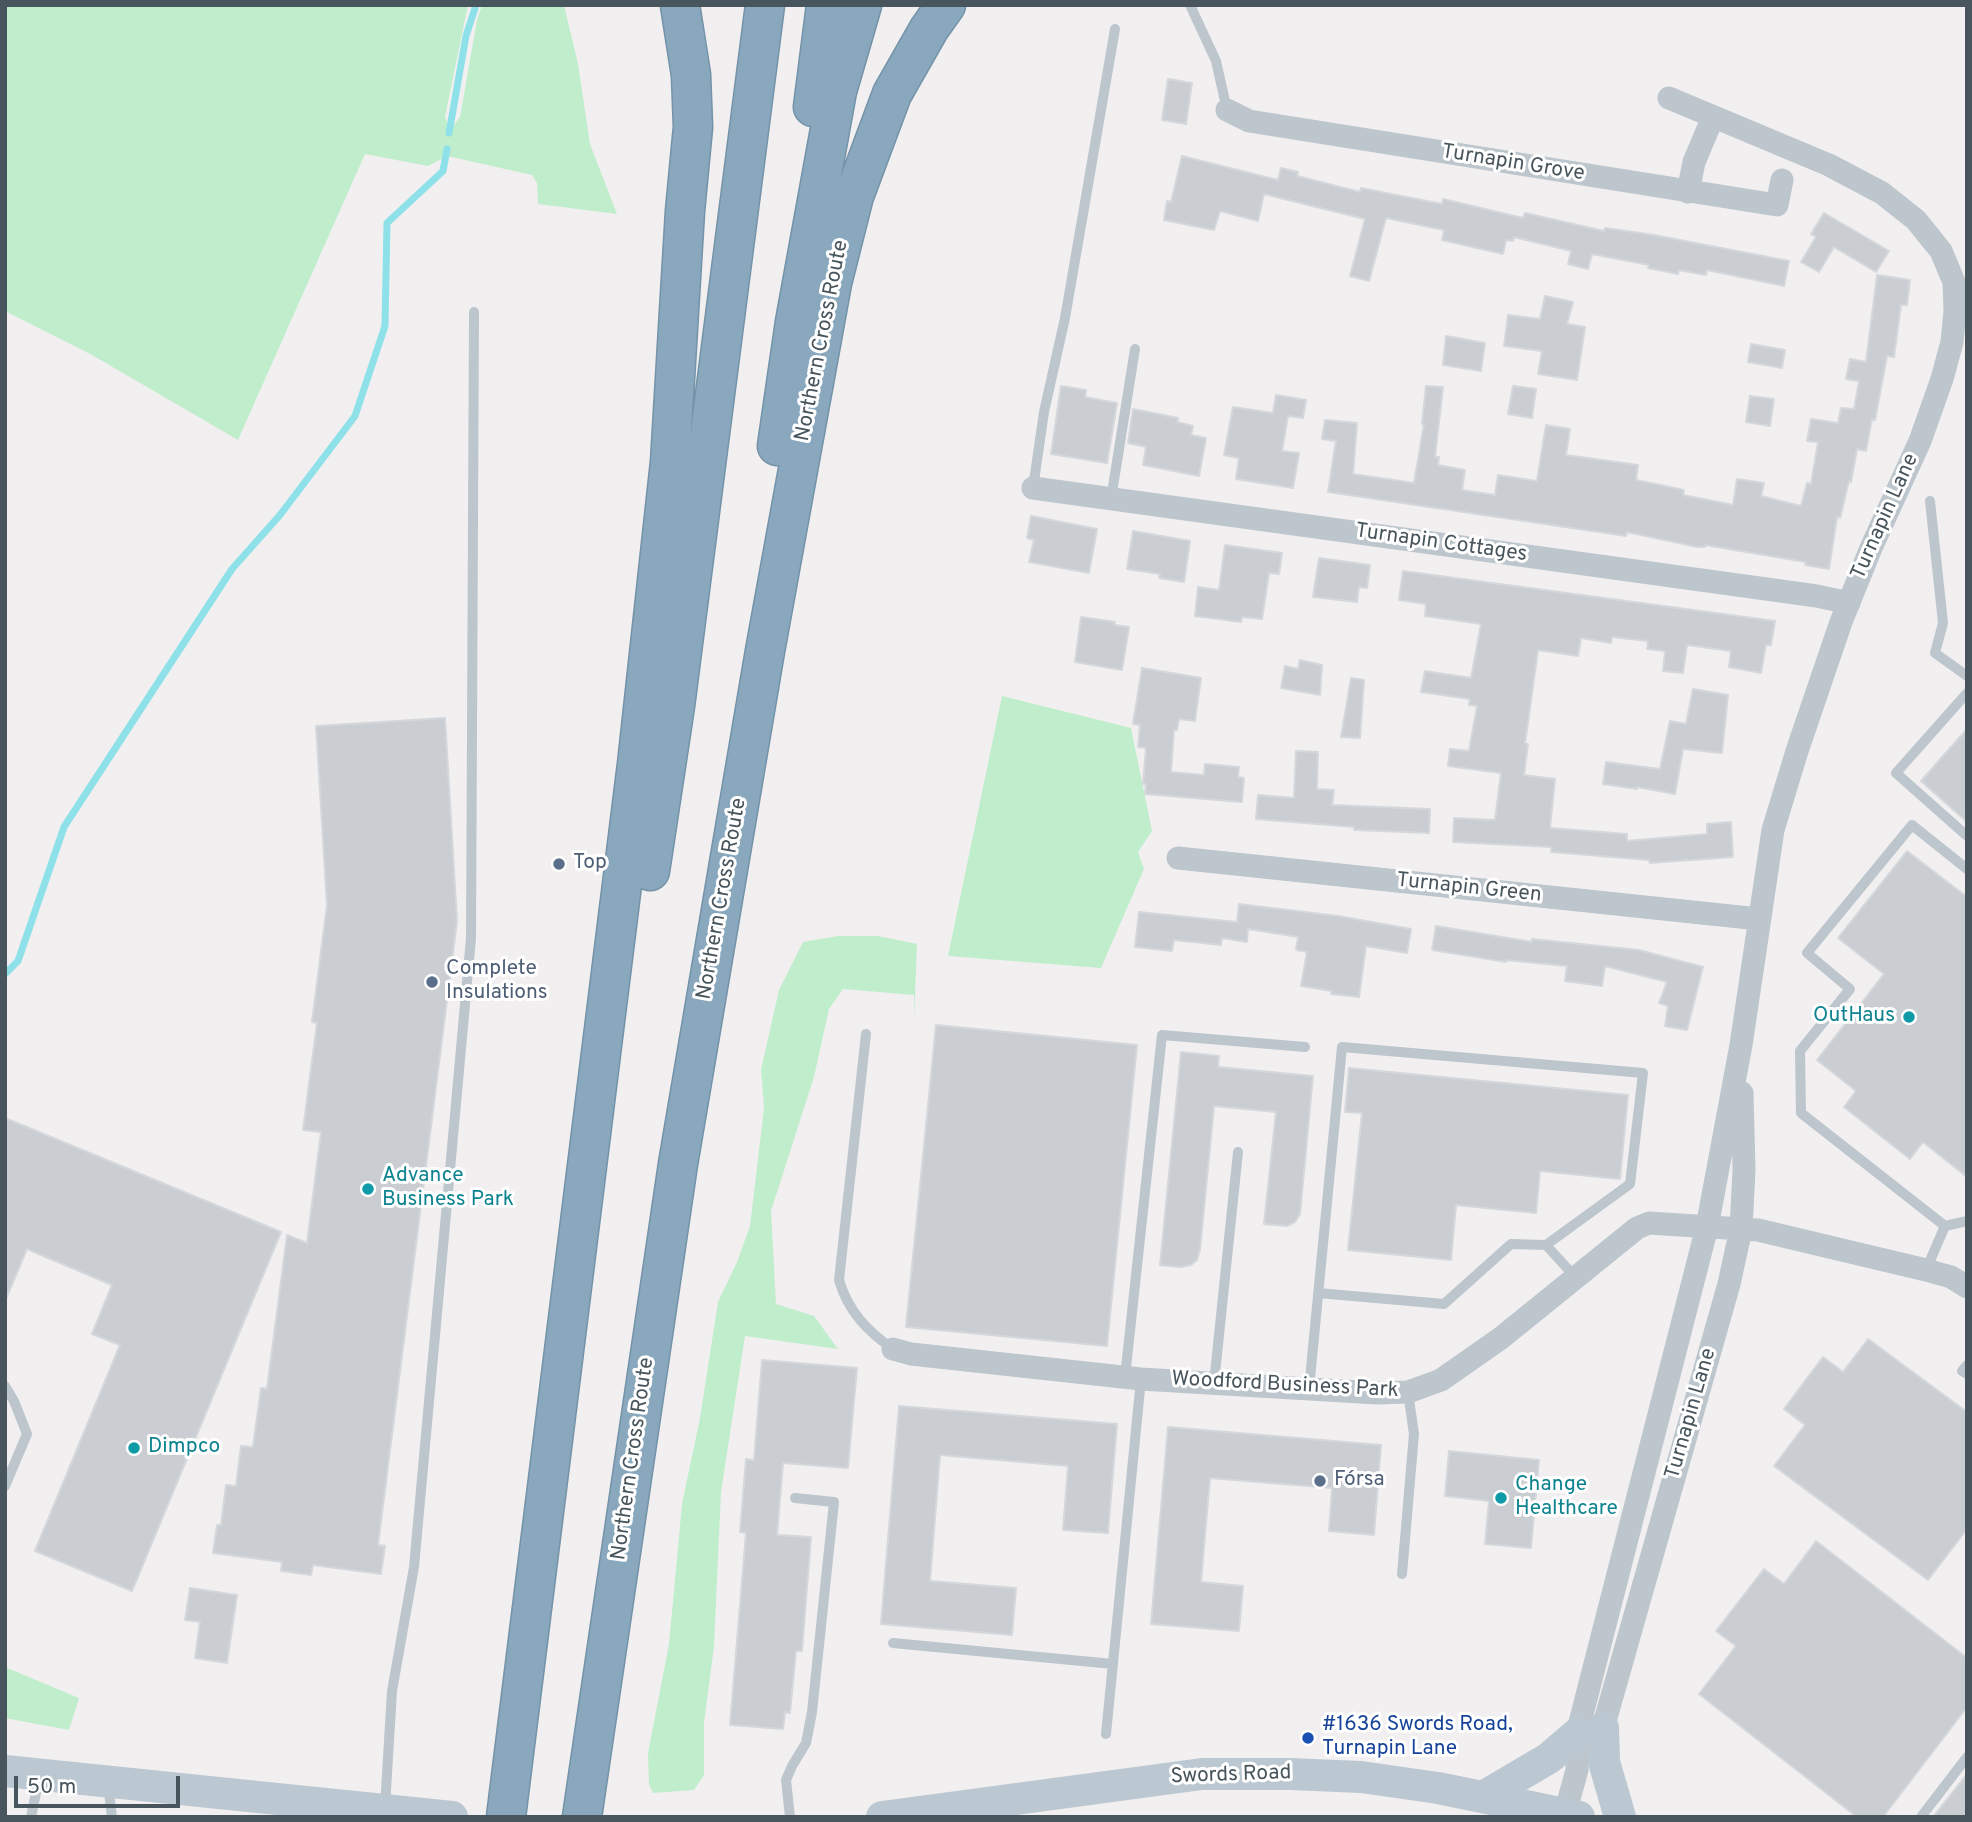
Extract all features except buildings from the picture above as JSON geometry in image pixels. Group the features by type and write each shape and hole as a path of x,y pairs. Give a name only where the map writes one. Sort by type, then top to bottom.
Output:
{"highway":[{"path":"658,5 685,211"},
{"path":"508,1801 639,750 670,462 685,211 693,127 691,75 680,5"},
{"path":"508,1801 673,720 765,5"},
{"path":"795,322 814,94 826,5"},
{"path":"678,1164 795,322 837,91 862,5"},
{"name":"Northern Cross Route","path":"582,1817 678,1164 765,652 832,283 854,196 892,94 946,5"}],"main road":[{"path":"1483,1797 1590,1731 1604,1762 1620,1817"},
{"path":"5,1771 351,1812 452,1817"},
{"name":"Swords Road","path":"883,1817 1202,1773 1290,1773 1361,1777 1483,1797 1569,1816"}],"street":[{"name":"Turnapin Lane","path":"1590,1731 1707,1227 1741,1045 1773,830 1797,751 1849,603 1920,441 1942,379 1952,342 1955,311 1954,282 1941,251 1916,220 1882,193 1829,166 1669,98"},
{"name":"Turnapin Grove","path":"1227,110 1249,121 1777,205 1782,180"},
{"path":"1688,192 1694,162 1713,117"},
{"name":"Turnapin Cottages","path":"1033,488 1817,596 1849,603"},
{"name":"Turnapin Green","path":"1178,858 1759,919"},
{"name":"Turnapin Lane","path":"1569,1816 1577,1770 1729,1284 1741,1229 1744,1170 1741,1045"},
{"name":"Woodford Business Park","path":"893,1349 911,1354 1133,1378 1377,1393 1408,1392 1441,1380 1467,1363 1577,1279 1637,1228 1649,1223 1758,1230 1926,1270 1951,1277 1967,1287"}],"lane":[{"path":"1191,5 1216,61 1227,110"},
{"path":"1033,488 1044,412 1065,318 1115,29"},
{"path":"385,1813 392,1691 414,1567 471,938 474,312"},
{"path":"1111,499 1135,349"},
{"path":"1930,501 1943,623 1935,653 1967,676"},
{"path":"1967,693 1896,773 1967,836"},
{"path":"1945,1226 1801,1113 1800,1051 1850,989 1807,953 1912,825 1967,869"},
{"path":"866,1034 839,1280 844,1298 853,1312 875,1336 893,1349"},
{"path":"1106,1734 1163,1035 1305,1047"},
{"path":"1309,1389 1318,1293 1342,1047 1643,1073 1630,1184 1546,1245 1511,1244 1444,1304 1318,1293"},
{"path":"1214,1383 1238,1153"},
{"path":"1945,1226 1967,1221"},
{"path":"1926,1270 1945,1226"},
{"path":"1546,1245 1577,1279"},
{"path":"1967,1365 1962,1371 1967,1374"},
{"path":"5,1386 27,1434 5,1486"},
{"path":"1402,1574 1414,1434 1408,1392"},
{"path":"790,1817 786,1780 806,1744 813,1712 834,1502 795,1498"},
{"path":"893,1643 1113,1664"},
{"path":"1921,1817 1967,1757"},
{"path":"31,1817 39,1775"},
{"path":"108,1782 112,1817"}],"green space":[{"path":"5,5 468,5 445,117 450,130 460,117 482,5 564,5 578,64 590,144 617,214 538,204 537,183 532,175 447,156 428,166 365,154 238,440 92,355 5,311"},
{"path":"1002,696 1131,728 1152,831 1138,852 1144,869 1101,968 948,956"},
{"path":"838,936 878,936 917,944 914,1021 914,995 843,989 829,1009 814,1077 771,1211 776,1304 814,1316 838,1349 745,1336 721,1492 714,1646 704,1723 704,1775 694,1790 653,1793 649,1784 648,1753 669,1644 682,1504 700,1418 718,1302 750,1226 764,1108 761,1070 779,990 803,942"},
{"path":"5,1667 79,1698 69,1730 5,1718"}],"waterway":[{"path":"449,133 466,36 476,5"},
{"path":"5,974 18,961 64,827 232,569 280,515 355,416 385,326 387,223 443,171 447,149"}],"place":[{"name":"Top","path":"559,864"},
{"name":"Complete Insulations","path":"432,982"},
{"name":"OutHaus","path":"1909,1017"},
{"name":"Advance Business Park","path":"368,1189"},
{"name":"Dimpco","path":"134,1448"},
{"name":"Fórsa","path":"1320,1481"},
{"name":"Change Healthcare","path":"1501,1498"},
{"name":"#1636 Swords Road, Turnapin Lane","path":"1308,1738"}]}
